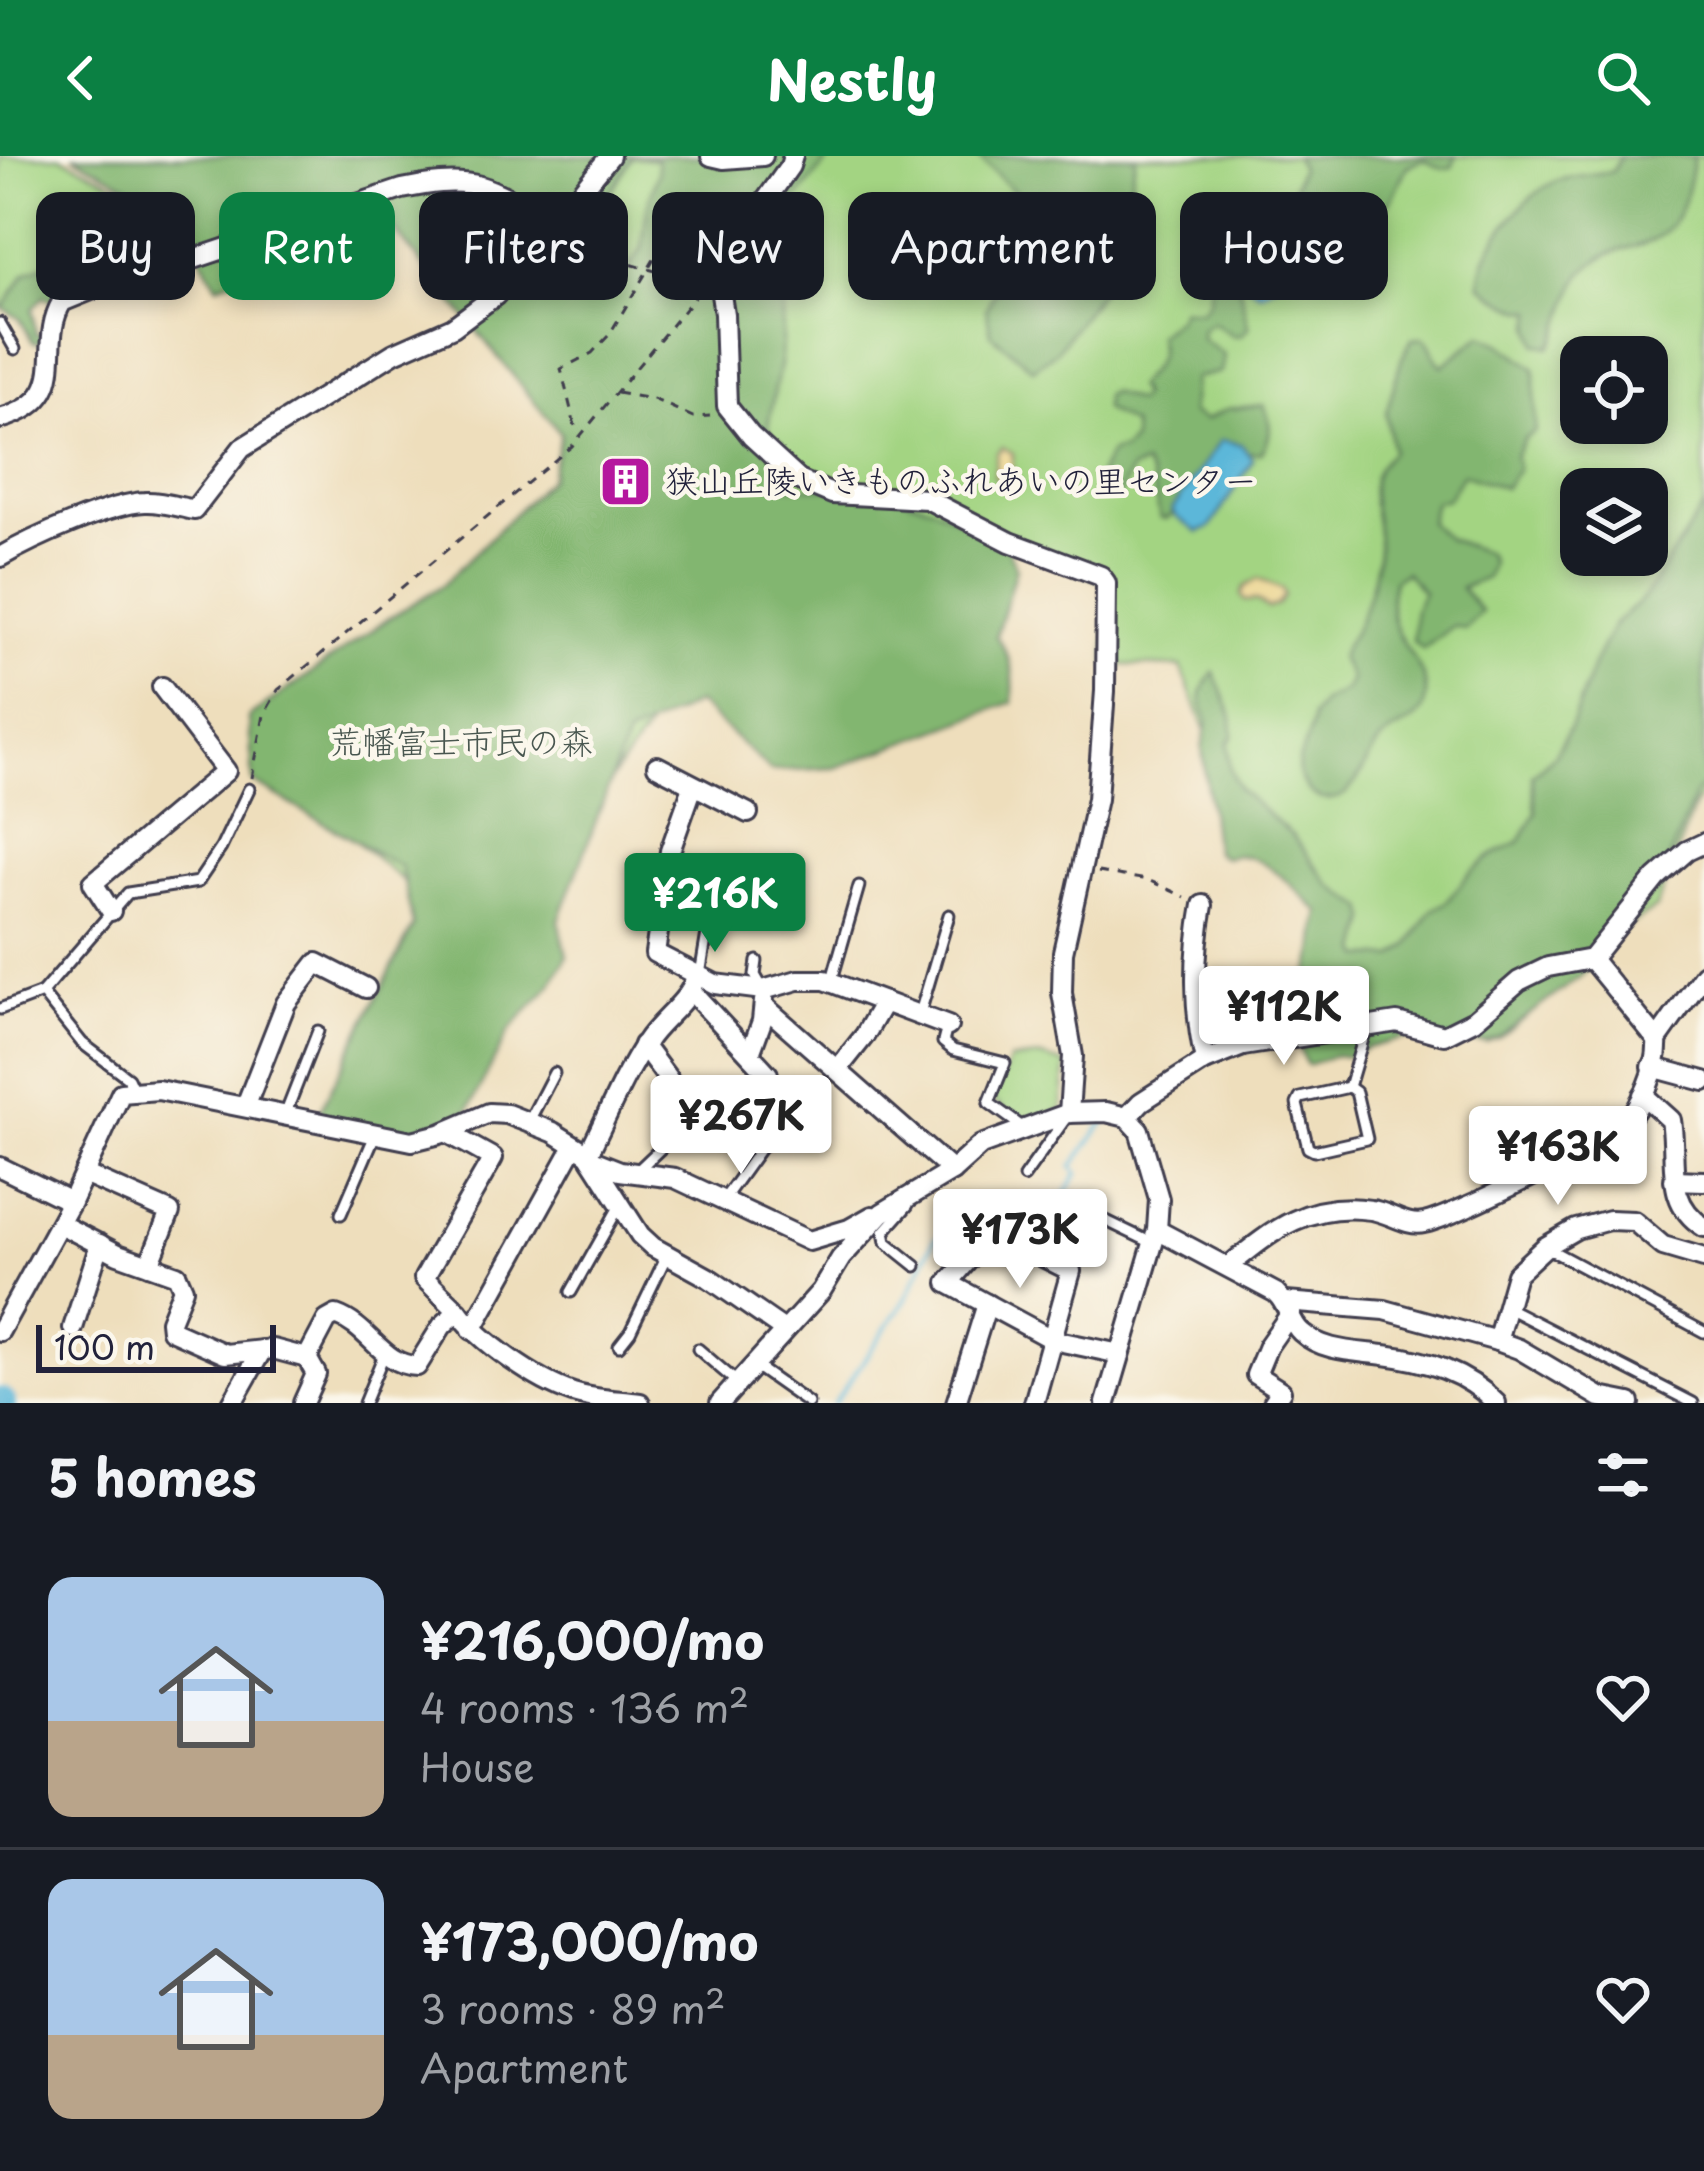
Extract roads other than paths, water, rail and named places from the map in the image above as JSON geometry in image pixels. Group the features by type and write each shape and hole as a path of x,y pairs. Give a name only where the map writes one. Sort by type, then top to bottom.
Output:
{"street":[{"path":"580,192 610,156"},
{"path":"711,156 763,156"},
{"path":"793,156 750,228 711,278 720,288 724,314 727,406 751,436 799,480 832,494 927,499 1010,542 1102,576 1106,584 1101,758 1063,952 1062,993 1073,1056 1069,1113"},
{"path":"0,419 19,414 38,398 54,364 57,311 62,302 138,271 179,264 402,189 436,183 478,186 492,192"},
{"path":"0,557 26,542 126,505 148,502 194,510 242,448 394,353 476,313 490,300"},
{"path":"111,911 93,883 226,771 162,687"},
{"path":"657,766 748,813"},
{"path":"643,1045 689,1124 758,1086 768,1074 695,982 655,953 667,864 693,786"},
{"path":"1127,1117 1205,1061 1244,1046 1397,1022 1444,1035 1474,1020 1519,982 1548,967 1591,959 1656,878 1704,843"},
{"path":"1203,905 1194,975 1205,1061"},
{"path":"1591,959 1657,1040"},
{"path":"246,1105 286,1003 317,964 366,988"},
{"path":"1230,1265 1300,1215 1375,1210 1420,1224 1461,1210 1604,1140 1621,1129 1643,1096 1657,1040 1704,974"},
{"path":"751,1052 764,998 797,980 831,982 948,1026"},
{"path":"695,982 764,998 952,1171"},
{"path":"472,1330 585,1153 643,1045 695,982"},
{"path":"838,1069 884,1002"},
{"path":"1652,1066 1704,1081"},
{"path":"0,1331 60,1224 121,1093 158,1090 412,1141 489,1113 507,1114 585,1153 636,1172 675,1178 809,1241 882,1213 952,1171 981,1145 1069,1113 1106,1112 1127,1117 1139,1130 1159,1199 1106,1403"},
{"path":"1643,1096 1671,1120 1674,1180 1681,1205 1704,1227"},
{"path":"446,1132 493,1158 424,1278 472,1330 574,1394 640,1403"},
{"path":"585,1153 640,1235 784,1330"},
{"path":"0,1168 71,1202"},
{"path":"85,1174 170,1212 149,1265"},
{"path":"1674,1180 1704,1181"},
{"path":"721,1403 882,1213"},
{"path":"1497,1341 1516,1274 1545,1247 1576,1229 1610,1220 1634,1221 1663,1246 1704,1258"},
{"path":"60,1224 177,1275 183,1289 171,1330 225,1354 273,1348 307,1358 316,1374 303,1403"},
{"path":"1034,1403 1053,1340 1071,1271 993,1232 948,1283 1053,1340 1120,1354"},
{"path":"1153,1236 1230,1265 1288,1308 1300,1332 1330,1347 1440,1368 1471,1379 1496,1403"},
{"path":"73,1328 100,1244"},
{"path":"956,1403 988,1304"},
{"path":"1288,1308 1385,1310 1497,1341 1600,1397 1630,1403"},
{"path":"1274,1403 1281,1391 1256,1375 1288,1308"},
{"path":"307,1358 327,1320 336,1315 365,1329 373,1344 385,1352 410,1367 417,1366 442,1326 458,1312"},
{"path":"232,1403 262,1350"}],"lane":[{"path":"0,322 15,349"},
{"path":"0,1010 42,993 134,890 198,882 221,848 249,789"},
{"path":"831,982 859,886"},
{"path":"695,982 712,909"},
{"path":"920,1014 950,915"},
{"path":"758,961 755,976 764,998"},
{"path":"42,993 82,1043 128,1078 134,1091"},
{"path":"948,1026 944,1042 952,1050 1005,1063 988,1102 1025,1129"},
{"path":"1349,1087 1367,1028"},
{"path":"285,1115 318,1030"},
{"path":"529,1121 554,1073"},
{"path":"1349,1087 1356,1092 1367,1138 1314,1151 1308,1148 1297,1104 1300,1098 1349,1087"},
{"path":"1024,1177 1069,1113"},
{"path":"636,1172 689,1124"},
{"path":"340,1214 375,1135"},
{"path":"724,1199 762,1146"},
{"path":"916,1266 886,1242 884,1232 924,1189"},
{"path":"571,1292 622,1202"},
{"path":"1088,1212 1153,1236"},
{"path":"1545,1247 1704,1332"},
{"path":"619,1346 630,1333 667,1255"},
{"path":"1505,1306 1694,1403"},
{"path":"698,1349 739,1384"},
{"path":"364,1403 385,1352"},
{"path":"754,1365 808,1403"}],"water":[{"path":"1221,440 1241,444 1253,460 1214,522 1198,532 1172,510"}],"waterway":[{"path":"834,1403 905,1301 934,1240 993,1197 1046,1224 1078,1173 1072,1167 1105,1121"}],"place":[{"name":"狭山丘陵いきものふれあいの里センター","path":"626,481"}],"park label":[{"name":"荒幡富士市民の森","path":"461,742"}]}
